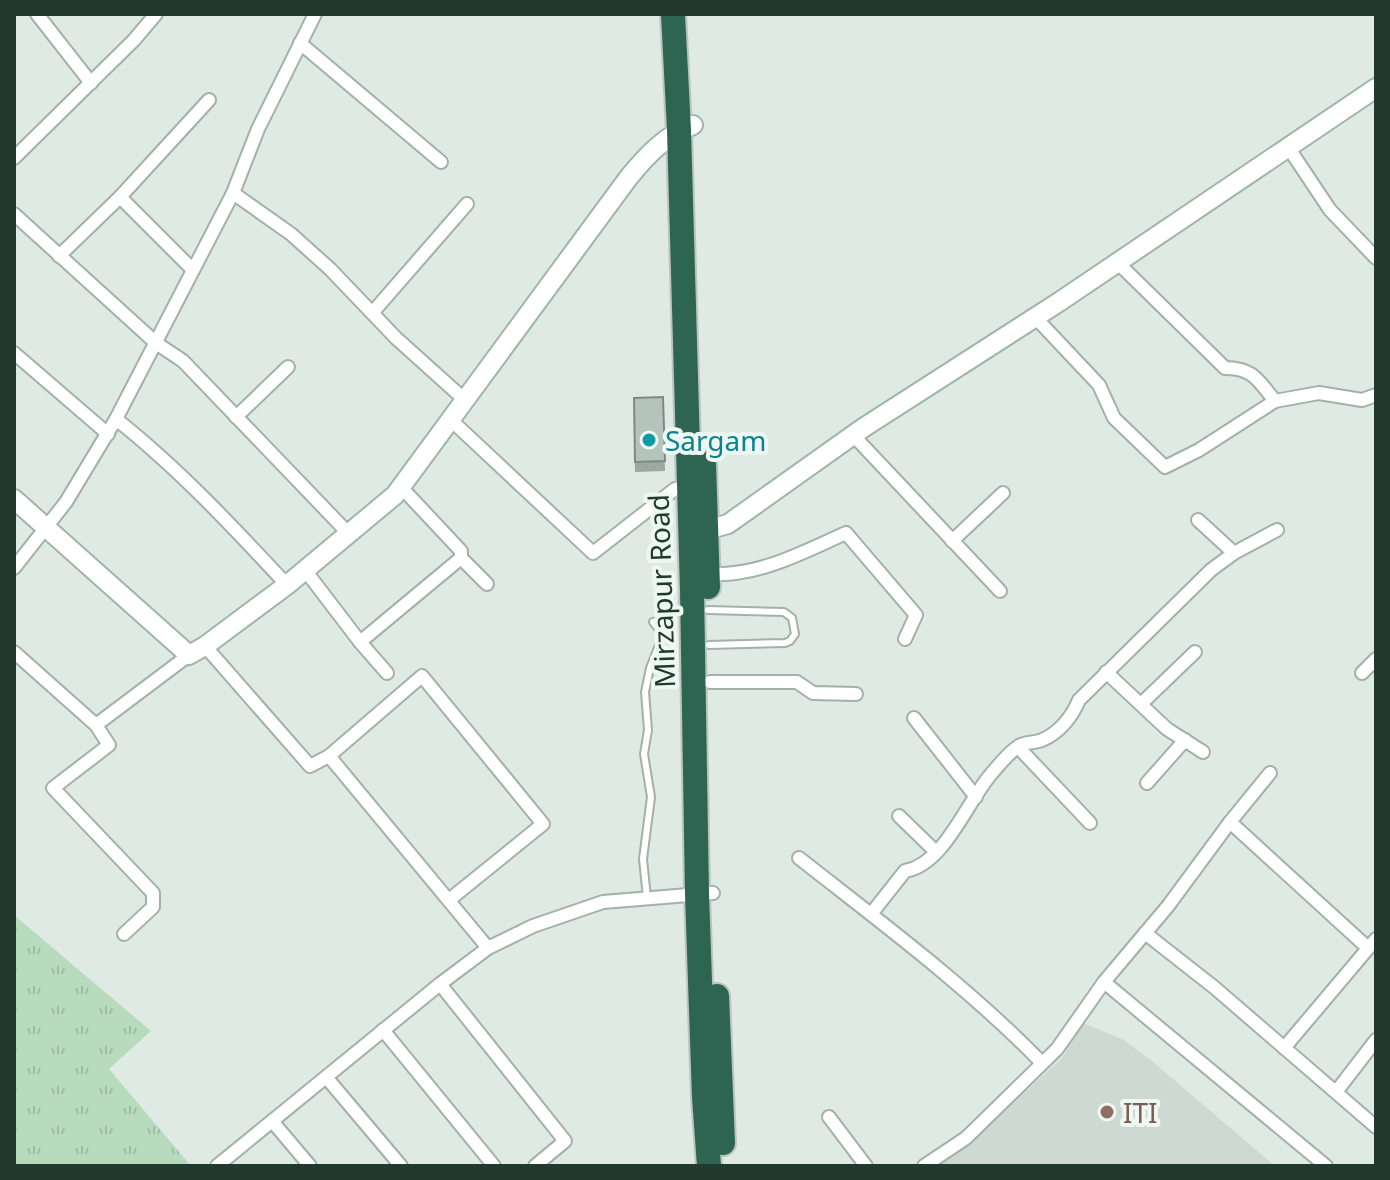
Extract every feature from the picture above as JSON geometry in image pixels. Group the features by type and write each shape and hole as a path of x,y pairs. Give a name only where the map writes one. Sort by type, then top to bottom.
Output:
{"highway":[{"name":"Mirzapur Road","path":"673,14 686,128"},
{"name":"Mirzapur Road","path":"689,14 686,128 705,894 724,1166"},
{"name":"Mirzapur Road","path":"696,488 707,530 710,682 704,1097 709,1166"}],"street":[{"path":"37,14 91,83"},
{"path":"14,158 156,14"},
{"path":"14,568 74,490 108,434 233,193 258,129 315,14"},
{"path":"300,43 441,162"},
{"path":"707,530 728,524 853,435 1376,88"},
{"path":"59,256 120,197 209,100"},
{"path":"96,725 287,585 401,487 629,177 654,147 686,128"},
{"path":"1288,147 1330,210 1376,258"},
{"path":"233,193 291,234 396,338 466,401"},
{"path":"120,197 193,270"},
{"path":"373,312 467,204"},
{"path":"16,219 156,343 183,361 349,534"},
{"path":"1117,262 1225,368 1242,368 1254,375 1275,401"},
{"path":"1035,317 1099,385 1114,418 1165,467 1199,450 1275,401 1319,393 1362,400 1376,395"},
{"path":"14,353 108,434"},
{"path":"236,417 288,367"},
{"path":"116,419 150,445 201,493 287,585"},
{"path":"452,421 593,553 675,489 696,488"},
{"path":"853,435 1000,591"},
{"path":"401,487 461,551 461,558 487,584"},
{"path":"952,541 1003,493"},
{"path":"14,499 197,650 310,766 329,756 422,676 543,824 449,900"},
{"path":"1198,520 1234,553"},
{"path":"871,914 905,871 918,869 949,838 989,777 1018,747 1042,740 1059,730 1079,700 1201,579 1234,553 1277,530"},
{"path":"707,574 732,576 783,562 846,533 916,615 905,639"},
{"path":"360,642 461,558"},
{"path":"305,570 387,673"},
{"path":"14,652 96,725 109,745 53,788 153,893 153,907 124,934"},
{"path":"1141,704 1195,652"},
{"path":"1362,673 1376,659"},
{"path":"1106,672 1167,729 1203,752"},
{"path":"710,682 797,682 813,693 856,694"},
{"path":"914,718 976,797"},
{"path":"1147,783 1185,740"},
{"path":"1018,747 1090,823"},
{"path":"329,756 488,948"},
{"path":"924,1166 966,1138 1057,1049 1104,982 1270,773"},
{"path":"899,816 935,851"},
{"path":"1230,822 1372,944 1284,1048"},
{"path":"799,858 967,991 1042,1063"},
{"path":"217,1166 488,948 565,914 603,902 705,894"},
{"path":"1145,933 1215,988 1376,1127"},
{"path":"1104,982 1326,1166"},
{"path":"440,984 565,1141 535,1166"},
{"path":"383,1030 494,1166"},
{"path":"1336,1092 1376,1040"},
{"path":"326,1077 401,1166"},
{"path":"829,1117 866,1166"},
{"path":"272,1121 310,1166"}],"lane":[{"path":"708,610 779,611 792,618 795,628 793,638 785,643 709,645"},
{"path":"647,898 643,859 651,797 644,754 648,730 645,692 650,668 663,635 653,622"}],"shaded area":[{"name":"ITI","path":"1083,1023 1124,1040 1275,1166 934,1166 969,1143 1062,1058"}],"green space":[{"path":"14,915 151,1031 109,1069 191,1166 14,1166"}],"building":[{"name":"Sargam","path":"663,397 665,461 635,462 634,398"}],"place":[{"name":"Sargam","path":"649,440"},
{"name":"ITI","path":"1107,1112"}]}
